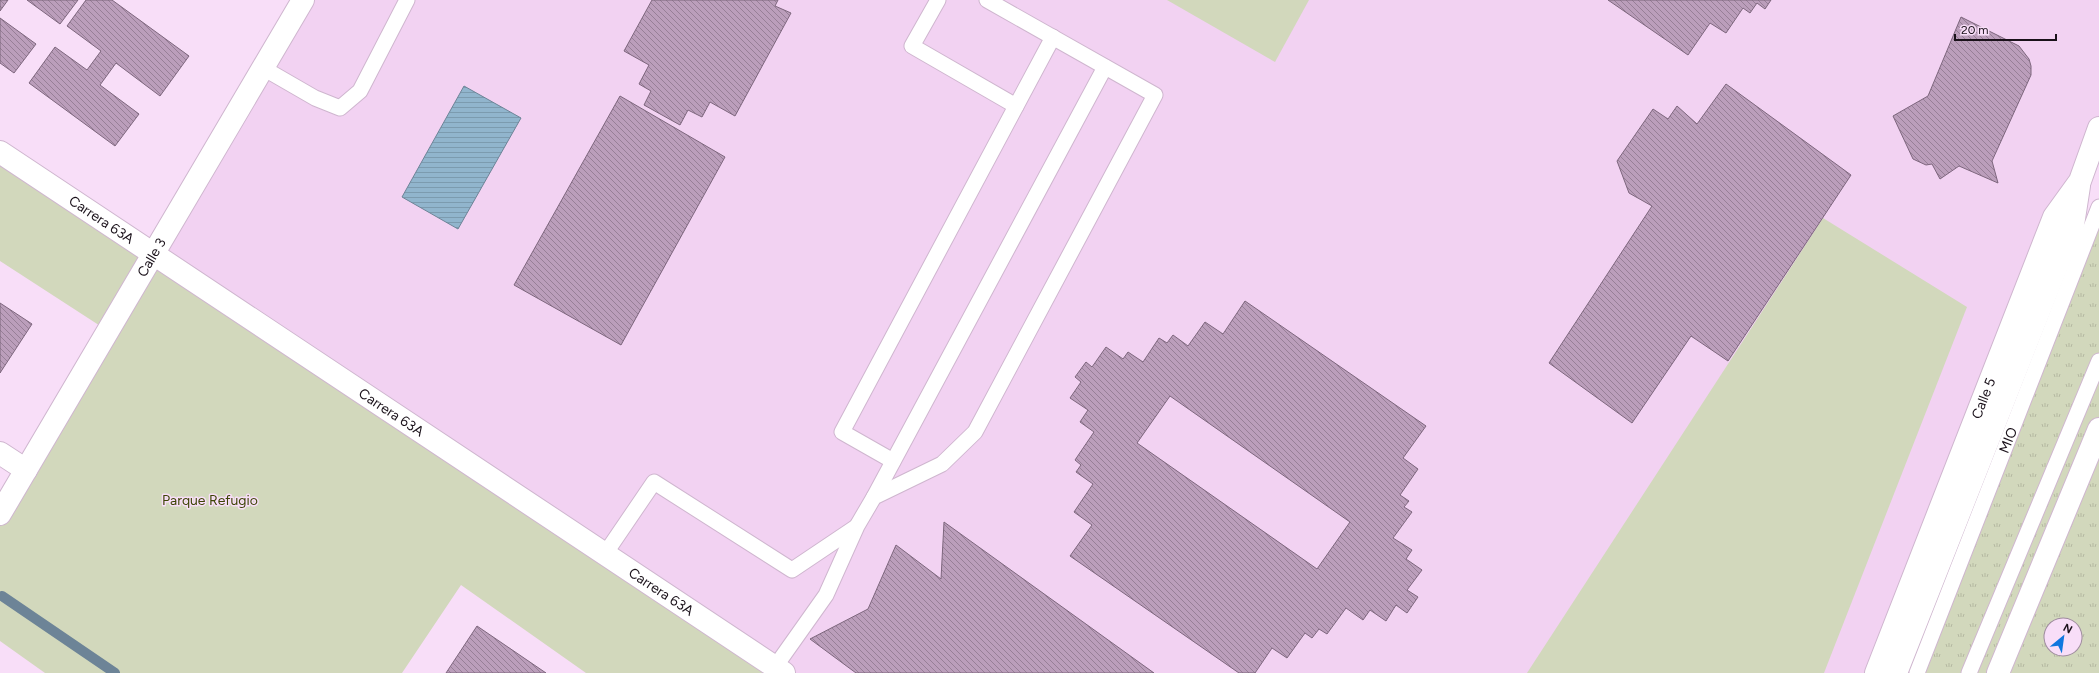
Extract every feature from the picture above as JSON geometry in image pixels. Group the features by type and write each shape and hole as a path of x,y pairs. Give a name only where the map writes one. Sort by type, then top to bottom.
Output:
{"street":[{"name":"Calle 3","path":"0,514 303,0"},
{"name":"Calle 5","path":"1876,673 2054,217 2080,181 2099,128"},
{"name":"Carrera 63A","path":"0,152 779,670"},
{"path":"1896,673 2073,224 2080,181"},
{"path":"1998,673 2099,429"},
{"path":"0,453 26,470"}],"lane":[{"path":"263,68 315,98 340,108 360,91 407,0"},
{"path":"938,0 912,46 1016,106"},
{"path":"874,497 942,464 975,432 1155,95 986,0"},
{"path":"893,461 842,432 1053,37"},
{"path":"779,670 826,595 856,526 874,497 1105,67"},
{"name":"MIO","path":"1917,673 2099,206"},
{"path":"1969,673 2099,361"},
{"path":"605,554 654,482 792,570 856,526"}],"shaded area":[{"path":"303,0 2099,0 2099,128 1876,673 784,673 153,254"}],"green space":[{"path":"1167,0 1309,0 1275,62"},
{"name":"Parque Refugio","path":"0,152 784,673 586,673 461,585 402,673 45,673 0,641 0,514 108,331 0,261"},
{"path":"2099,207 2099,673 1917,673"},
{"path":"1823,218 1967,307 1824,673 1527,673"}],"water":[{"path":"464,86 521,118 458,229 402,197"}],"building":[{"path":"0,0 8,0 0,11"},
{"path":"27,0 78,0 60,24"},
{"path":"86,0 112,0 189,56 160,96 116,63 100,85 139,114 115,146 29,83 55,47 87,70 101,51 67,26"},
{"path":"652,0 778,0 775,6 791,13 735,116 710,102 702,117 688,110 680,125 644,105 651,91 639,84 649,65 624,51"},
{"path":"1608,0 1771,0 1765,9 1757,3 1750,13 1743,8 1726,33 1710,23 1688,55"},
{"path":"1961,17 2019,46 2029,59 2031,66 2031,75 1992,161 1998,183 1959,166 1940,179 1932,164 1926,165 1913,159 1893,116 1928,96"},
{"path":"0,18 36,44 14,73 0,63"},
{"path":"1726,84 1851,175 1728,361 1691,336 1632,423 1549,363 1652,206 1629,193 1617,161 1653,109 1668,119 1677,106 1697,124"},
{"path":"620,96 725,157 621,345 514,285"},
{"path":"1245,301 1426,426 1403,458 1418,469 1400,495 1409,501 1404,507 1412,512 1393,538 1412,550 1406,559 1422,570 1407,590 1418,597 1407,613 1396,605 1386,621 1370,610 1363,620 1346,608 1327,634 1319,629 1312,638 1305,633 1287,658 1272,648 1255,673 1239,673 1070,556 1092,525 1074,512 1093,484 1076,472 1081,465 1075,460 1094,432 1080,422 1088,410 1070,398 1081,382 1075,377 1086,362 1092,367 1106,347 1123,359 1128,352 1143,362 1159,338 1167,343 1173,335 1188,346 1205,322 1223,334","holes":["1170,396 1350,522 1317,569 1137,443"]},
{"path":"0,303 32,324 0,373"},
{"path":"944,522 1154,673 856,673 810,639 868,609 896,545 941,579"},
{"path":"477,626 546,673 446,673"}],"waterway":[{"path":"2,596 115,673"}]}
